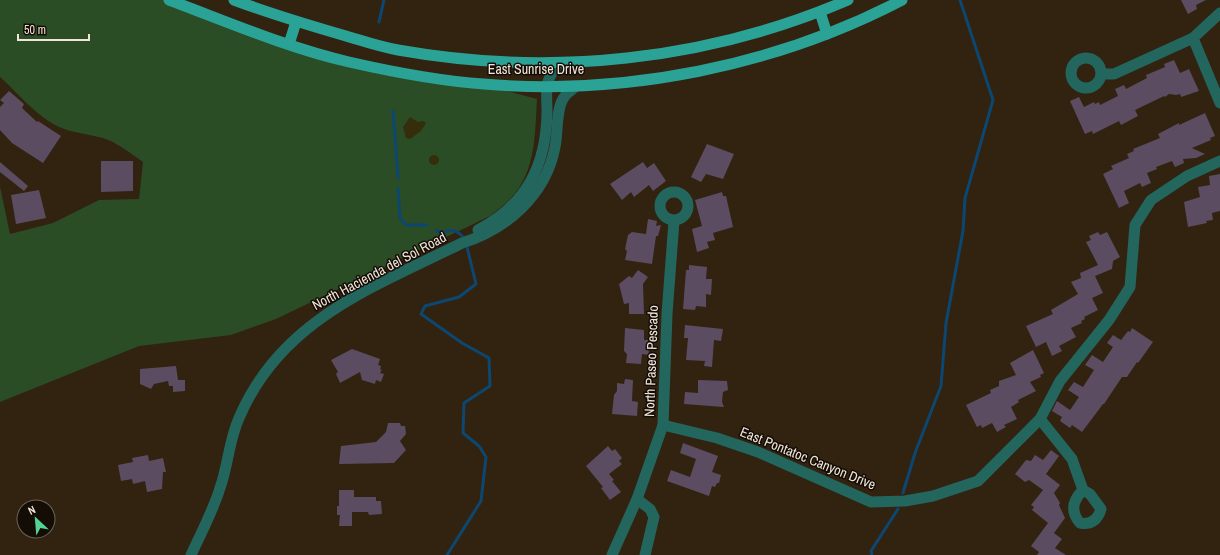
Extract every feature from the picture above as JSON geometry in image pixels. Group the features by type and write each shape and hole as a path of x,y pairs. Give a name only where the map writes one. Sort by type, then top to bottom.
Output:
{"main road":[{"name":"East Sunrise Drive","path":"169,0 289,44 347,62 435,78 485,84 546,87 576,86 640,80 714,67 773,52 827,34 902,0"},
{"name":"East Sunrise Drive","path":"237,0 296,22 397,50 482,61 560,63 595,62 680,51 748,36 820,12 848,0"},
{"path":"820,12 827,34"},
{"path":"289,44 296,22"}],"street":[{"path":"1102,74 1114,74 1193,38 1220,13"},
{"path":"1193,38 1220,103"},
{"name":"North Hacienda del Sol Road","path":"191,555 220,489 238,419 252,391 270,365 287,345 331,310 462,243 512,206 532,182 540,164 546,134 546,87 551,72 560,63"},
{"name":"North Hacienda del Sol Road","path":"462,243 480,238 499,228 520,211 542,183 555,148 560,106 563,98 576,86"},
{"name":"East Pontatoc Canyon Drive","path":"663,425 717,438 758,452 871,502 905,501 934,496 978,481 1040,419 1060,380 1109,320 1130,287 1134,224 1152,200 1187,176 1220,161"},
{"name":"North Paseo Pescado","path":"612,555 637,499 663,425 667,314 674,221"},
{"path":"1040,419 1072,459 1083,490"},
{"path":"637,499 650,509 654,517 644,555"}],"green space":[{"path":"0,0 169,0 347,62 485,85 537,99 533,152 530,164 519,188 509,201 490,216 276,319 231,335 139,346 0,402 0,187 10,234 53,223 99,200 139,199 143,162 124,148 108,140 59,127 35,111 0,77"}],"sand":[{"path":"410,117 418,122 423,121 426,123 421,131 410,139 406,138 403,127"},
{"path":"432,155 436,155 438,156 438,164 432,165 429,162 429,158"}],"building":[{"path":"1181,0 1206,0 1196,5 1197,9 1188,14"},
{"path":"1174,60 1180,73 1189,69 1199,91 1181,97 1180,94 1169,94 1135,110 1138,116 1121,125 1119,121 1093,134 1092,131 1085,134 1070,101 1079,97 1084,107 1094,102 1095,104 1099,102 1100,105 1118,96 1115,89 1124,85 1126,89 1147,78 1146,75 1165,67 1164,64"},
{"path":"9,91 24,104 22,108 37,122 38,121 61,136 43,163 12,143 0,130 0,107 4,103 0,100"},
{"path":"1205,113 1215,136 1210,138 1211,140 1192,148 1205,154 1196,158 1183,159 1184,163 1175,167 1172,161 1156,167 1157,169 1147,173 1151,183 1142,187 1140,183 1124,191 1129,203 1119,208 1103,174 1113,169 1111,166 1129,158 1127,154 1134,151 1133,149 1160,138 1158,134 1179,123 1179,125"},
{"path":"707,144 734,154 723,179 706,174 701,182 691,177"},
{"path":"101,161 133,161 133,191 101,192"},
{"path":"0,162 28,186 24,191 0,172"},
{"path":"643,162 647,168 654,163 666,181 653,191 649,185 634,197 631,192 622,200 610,184"},
{"path":"1220,174 1220,211 1212,213 1213,220 1206,221 1207,223 1188,227 1184,202 1200,197 1198,187 1210,185 1209,176"},
{"path":"39,190 46,218 16,224 11,195"},
{"path":"722,192 723,196 726,196 733,227 713,233 715,240 707,242 709,248 697,252 692,229 702,226 695,200"},
{"path":"648,219 657,221 656,226 661,225 658,236 656,236 652,264 625,260 627,251 625,249 628,235 632,232 646,234"},
{"path":"1098,232 1100,235 1107,232 1120,257 1113,261 1112,269 1095,276 1103,293 1092,298 1098,310 1084,317 1085,319 1081,321 1082,323 1071,328 1076,337 1059,346 1062,351 1052,356 1046,342 1036,347 1026,326 1053,314 1051,310 1078,294 1071,282 1081,278 1080,273 1098,265 1086,242 1091,240 1089,236"},
{"path":"689,265 707,267 706,279 712,279 711,295 706,294 706,307 696,306 695,310 683,309 686,270 689,270"},
{"path":"638,270 648,277 643,284 644,314 629,314 629,303 624,304 619,284 629,276 632,278"},
{"path":"685,325 723,329 721,341 714,340 712,367 704,366 705,361 686,360 688,338 684,338"},
{"path":"625,328 644,330 644,340 648,340 649,355 642,354 641,364 626,363 627,354 624,351"},
{"path":"1132,328 1153,342 1127,377 1122,377 1104,404 1082,432 1072,425 1070,428 1060,421 1062,417 1052,411 1057,401 1070,410 1079,397 1068,390 1074,382 1083,387 1094,370 1085,365 1092,355 1103,362 1113,347 1107,343 1113,335 1121,340 1128,331 1130,332"},
{"path":"352,349 380,359 378,365 381,366 380,370 382,369 380,373 384,374 381,382 376,380 375,384 362,380 360,372 340,383 336,374 338,372 331,360"},
{"path":"1033,350 1044,373 1040,375 1041,377 1030,382 1036,391 1018,400 1019,402 1011,407 1017,419 1004,425 1006,427 997,432 992,423 982,428 981,425 977,427 966,405 991,393 990,390 999,386 999,381 1016,375 1010,363"},
{"path":"176,366 178,380 185,380 185,391 173,392 173,386 169,386 168,381 154,384 151,389 140,384 140,369"},
{"path":"625,379 633,380 632,401 638,402 637,416 612,414 614,395 617,391 617,383 624,384"},
{"path":"698,380 727,381 728,390 723,392 722,402 724,407 684,404 685,392 698,393"},
{"path":"388,423 400,423 401,426 405,426 406,434 400,441 406,450 394,463 339,464 341,446 376,442 386,432"},
{"path":"683,443 718,456 712,472 721,475 719,483 717,483 715,487 712,486 709,496 667,481 671,470 690,477 696,459 680,453"},
{"path":"608,446 612,451 615,449 622,458 619,461 622,464 609,474 614,480 612,481 621,492 610,500 601,488 603,487 586,466"},
{"path":"1051,450 1059,456 1046,474 1060,485 1054,493 1060,503 1059,505 1065,518 1054,533 1062,539 1055,548 1066,555 1037,555 1039,552 1031,546 1048,523 1032,510 1034,507 1031,505 1043,490 1029,480 1025,482 1015,474 1026,460 1031,461 1035,455 1043,460"},
{"path":"148,455 149,461 163,458 166,472 163,472 162,489 147,492 145,481 133,484 132,479 121,481 118,465 133,462 132,458"},
{"path":"339,490 354,490 354,497 376,497 376,501 381,501 382,514 369,515 368,512 352,512 352,526 339,526 340,515 337,515 337,506 339,506"}],"waterway":[{"path":"379,22 384,0"},
{"path":"903,493 915,453 941,386 946,323 963,231 965,198 993,100 960,0"},
{"path":"393,111 398,178"},
{"path":"398,188 400,218 406,225 427,225"},
{"path":"436,230 441,233 455,231 462,236"},
{"path":"447,555 481,501 486,457 479,446 463,433 464,403 490,386 489,358 462,343 421,314 425,306 459,297 476,284 467,247"},
{"path":"872,555 871,551 898,509"}]}
